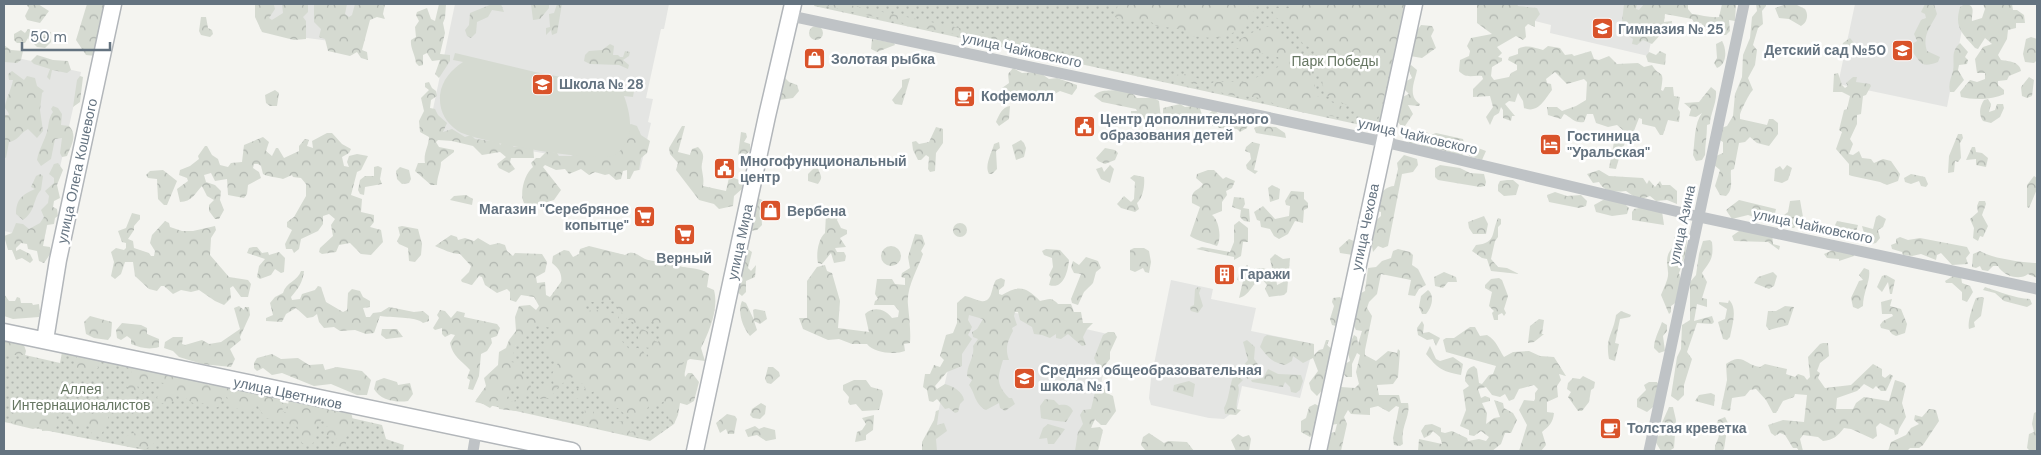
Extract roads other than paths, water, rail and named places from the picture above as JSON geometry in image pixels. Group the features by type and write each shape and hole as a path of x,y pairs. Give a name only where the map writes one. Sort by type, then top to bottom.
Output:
{"street":[{"name":"улица Олега Кошевого","path":"45,340 58,260 113,4"},
{"name":"улица Чехова","path":"1318,451 1414,4"},
{"name":"улица Азина","path":"1649,451 1744,4"},
{"name":"улица Чайковского","path":"792,10 1384,142 1700,217 2037,289"},
{"name":"улица Мира","path":"696,451 767,116 792,10"},
{"name":"улица Цветников","path":"4,332 476,433 572,451"},
{"path":"473,451 476,433"}],"place":[{"name":"Гимназия № 25","path":"1602,29"},
{"name":"Детский сад №50","path":"1902,50"},
{"name":"Золотая рыбка","path":"815,59"},
{"name":"Школа № 28","path":"543,84"},
{"name":"Кофемолл","path":"965,96"},
{"name":"Центр дополнительного образования детей","path":"1084,127"},
{"name":"Гостиница \"Уральская\"","path":"1551,144"},
{"name":"Многофункциональный центр","path":"724,169"},
{"name":"Вербена","path":"771,211"},
{"name":"Магазин \"Серебряное копытце\"","path":"645,217"},
{"name":"Верный","path":"684,235"},
{"name":"Гаражи","path":"1224,274"},
{"name":"Средняя общеобразовательная школа № 1","path":"1024,378"},
{"name":"Толстая креветка","path":"1611,428"}],"park label":[{"name":"Парк Победы","path":"1335,61"},
{"name":"Аллея Интернационалистов","path":"81,398"}]}
